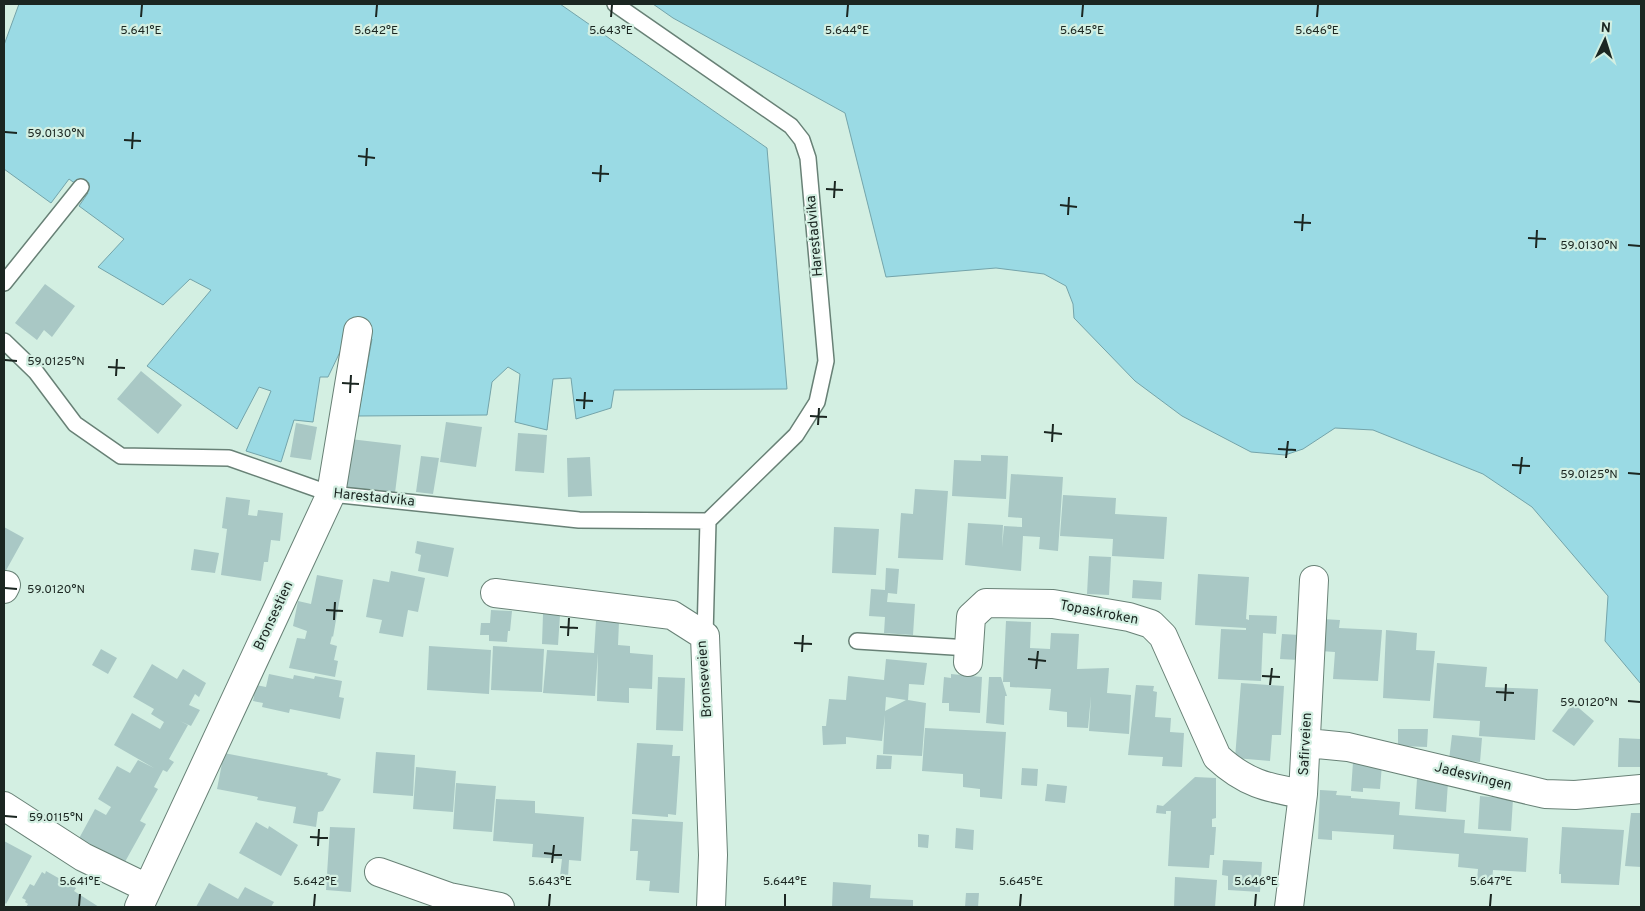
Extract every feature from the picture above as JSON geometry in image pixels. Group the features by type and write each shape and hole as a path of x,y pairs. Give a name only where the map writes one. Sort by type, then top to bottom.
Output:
{"street":[{"name":"Bronsestien","path":"4,806 143,898 331,494 358,332"},
{"name":"Safirveien","path":"1288,907 1303,794 1314,580"},
{"name":"Bronseveien","path":"495,593 672,615 705,636 713,855 710,907"},
{"name":"Topaskroken","path":"968,655 971,618 986,603 1053,604 1129,617 1152,624 1163,636 1217,757 1232,772 1263,787 1303,794"},
{"name":"Jadesvingen","path":"1307,743 1348,747 1545,794 1575,795 1641,789"},
{"path":"379,872 449,898 500,907"}],"lane":[{"name":"Harestadvika","path":"4,341 36,372 75,424 121,456 229,458 331,494 579,520 708,521 796,435 817,402 826,361 808,158 802,140 791,126 615,4"},
{"path":"4,283 81,187"},
{"path":"705,636 708,521"},
{"path":"857,641 968,655"}],"water":[{"path":"19,4 560,4 767,148 787,389 614,390 611,408 576,419 571,378 553,379 547,430 515,422 520,374 508,367 492,382 487,415 358,416 372,339 351,329 328,377 320,377 313,422 294,420 281,462 246,451 271,391 259,387 237,429 147,366 211,290 190,279 163,305 98,267 124,239 79,206 88,193 69,179 51,203 4,169 4,45"},
{"path":"653,4 1641,4 1641,684 1605,641 1608,596 1532,507 1483,474 1373,430 1335,428 1303,449 1285,455 1251,452 1182,416 1135,381 1074,318 1073,304 1066,286 1044,274 996,268 886,277 845,113 673,18"}],"building":[{"path":"45,284 75,306 52,337 44,330 37,340 15,323"},
{"path":"141,371 182,405 158,434 117,399"},
{"path":"446,422 482,427 476,467 440,462"},
{"path":"296,423 317,427 311,460 290,457"},
{"path":"518,433 547,435 544,473 515,471"},
{"path":"350,439 401,445 395,493 345,487"},
{"path":"981,455 1008,456 1006,499 952,496 954,460 981,461"},
{"path":"421,456 439,458 433,494 416,492"},
{"path":"590,457 592,496 568,497 567,458"},
{"path":"1011,474 1063,477 1058,551 1039,549 1040,537 1023,536 1021,571 965,565 968,523 1003,525 1002,547 1004,526 1022,527 1022,518 1008,517"},
{"path":"915,489 948,491 943,560 898,558 901,513 913,514"},
{"path":"1063,495 1116,498 1115,514 1167,517 1164,559 1112,556 1113,539 1060,536"},
{"path":"226,497 250,500 248,515 257,516 258,510 283,513 280,541 271,540 268,562 264,562 261,581 221,575 227,529 222,528"},
{"path":"4,527 24,538 4,574"},
{"path":"834,527 879,529 876,575 832,573"},
{"path":"417,541 454,548 448,577 418,571 421,555 415,553"},
{"path":"194,549 219,553 215,573 191,570"},
{"path":"1089,556 1111,557 1109,595 1087,594"},
{"path":"886,568 899,569 897,594 888,593 887,602 915,604 913,635 884,633 885,617 869,616 871,589 885,590"},
{"path":"391,571 425,578 418,612 408,610 403,637 379,633 382,620 366,617 373,579 389,582"},
{"path":"1198,574 1249,577 1246,619 1249,620 1249,615 1277,616 1276,634 1263,633 1261,681 1218,679 1221,629 1246,630 1246,628 1195,625"},
{"path":"317,575 343,580 333,637 330,644 337,646 334,660 338,661 335,677 289,668 297,638 305,639 307,631 293,626 298,601 311,604"},
{"path":"1133,580 1162,582 1161,600 1132,598"},
{"path":"491,610 512,611 507,642 489,641 489,635 480,635 481,623 490,623"},
{"path":"543,614 560,615 558,645 542,644"},
{"path":"1322,619 1340,620 1339,628 1382,630 1378,681 1333,679 1335,652 1320,651"},
{"path":"596,621 619,622 618,645 630,646 630,653 653,655 652,689 629,688 629,703 597,701 598,653 595,696 543,693 547,650 594,653"},
{"path":"1006,621 1031,622 1030,648 1050,649 1051,633 1079,634 1077,669 1109,668 1107,693 1131,695 1129,734 1089,731 1091,696 1088,728 1067,727 1067,712 1049,710 1051,689 1010,687 1010,682 1003,682"},
{"path":"1386,630 1417,633 1416,650 1435,651 1430,701 1383,698"},
{"path":"1282,634 1300,635 1299,660 1280,659"},
{"path":"429,646 491,650 489,694 427,690"},
{"path":"493,646 544,649 542,692 491,690"},
{"path":"101,649 117,658 108,674 92,665"},
{"path":"886,659 927,663 924,685 909,684 908,700 926,703 922,756 883,754 885,715 882,741 846,737 846,744 823,745 822,726 826,726 829,699 846,700 848,676 884,680","holes":["886,697 906,700 885,711"]},
{"path":"1437,663 1487,667 1485,687 1538,689 1535,740 1479,736 1480,721 1433,718"},
{"path":"152,664 177,679 183,669 206,683 199,697 195,694 189,705 200,710 191,726 180,721 188,725 169,759 174,762 167,772 163,770 154,787 158,789 140,821 146,824 121,869 76,844 95,809 106,815 111,807 98,799 117,766 130,773 138,760 154,768 114,745 132,713 160,729 164,722 151,714 154,709 133,697"},
{"path":"269,674 293,679 294,675 314,679 315,676 342,681 339,697 344,698 340,719 290,709 289,713 262,707 263,703 253,701 256,685 266,687"},
{"path":"951,674 982,677 980,713 949,711 949,703 942,703 944,677 951,678"},
{"path":"658,677 685,678 683,731 656,730"},
{"path":"989,677 1001,677 1007,696 1005,696 1004,725 986,723"},
{"path":"1241,683 1284,686 1281,735 1272,735 1270,761 1235,758"},
{"path":"1136,685 1154,686 1153,691 1157,692 1155,717 1171,718 1170,732 1184,733 1182,767 1162,766 1163,757 1128,755"},
{"path":"1573,703 1594,721 1574,746 1552,731"},
{"path":"925,728 1006,732 1002,799 980,797 980,789 963,787 963,774 922,771"},
{"path":"1398,729 1428,729 1427,747 1398,746"},
{"path":"1452,735 1482,738 1480,762 1449,760"},
{"path":"1619,738 1641,739 1641,767 1618,767"},
{"path":"637,743 673,745 672,756 680,756 676,815 668,814 668,817 632,814"},
{"path":"376,752 415,755 413,796 373,793"},
{"path":"224,753 328,773 327,775 341,779 323,811 318,812 316,827 293,823 296,807 257,800 258,797 217,789"},
{"path":"877,755 892,756 891,769 876,769"},
{"path":"1353,762 1382,764 1380,789 1363,788 1363,792 1351,791"},
{"path":"416,767 456,771 453,812 413,809"},
{"path":"1022,768 1038,769 1037,786 1021,785"},
{"path":"1195,777 1216,778 1216,818 1212,819 1212,827 1216,827 1214,855 1210,855 1209,868 1168,866 1171,811 1166,811 1166,814 1156,813 1157,805 1163,806"},
{"path":"1417,779 1448,782 1446,812 1415,809"},
{"path":"456,783 496,786 492,832 453,829"},
{"path":"1047,784 1067,786 1065,803 1045,801"},
{"path":"1320,790 1337,791 1336,795 1351,796 1351,798 1400,802 1399,815 1465,820 1464,833 1528,838 1526,872 1493,870 1492,881 1477,880 1478,869 1458,867 1459,854 1393,849 1394,835 1332,831 1332,840 1318,839"},
{"path":"1480,796 1513,799 1511,831 1478,829"},
{"path":"496,799 535,801 535,813 584,817 581,861 569,860 568,877 560,876 562,859 532,857 533,844 493,841"},
{"path":"1631,813 1641,813 1641,867 1625,866"},
{"path":"632,819 683,822 679,893 649,891 650,881 636,880 638,851 630,851"},
{"path":"256,822 268,829 269,826 298,845 281,876 239,853"},
{"path":"330,827 355,828 351,892 326,890"},
{"path":"1562,827 1624,830 1619,885 1561,883 1561,874 1559,874"},
{"path":"956,828 974,830 973,850 955,848"},
{"path":"918,834 929,835 928,848 918,847"},
{"path":"4,841 32,856 6,904 4,902"},
{"path":"1223,860 1262,862 1260,892 1228,890 1228,876 1222,875"},
{"path":"46,871 76,888 74,891 99,907 26,907 28,904 22,898 30,884 34,886 42,872 45,874"},
{"path":"1175,877 1217,880 1215,907 1174,907"},
{"path":"833,882 871,885 870,898 913,900 913,907 832,907"},
{"path":"209,883 238,899 245,887 274,902 271,907 196,907"},
{"path":"966,893 979,893 978,907 965,907"}]}
